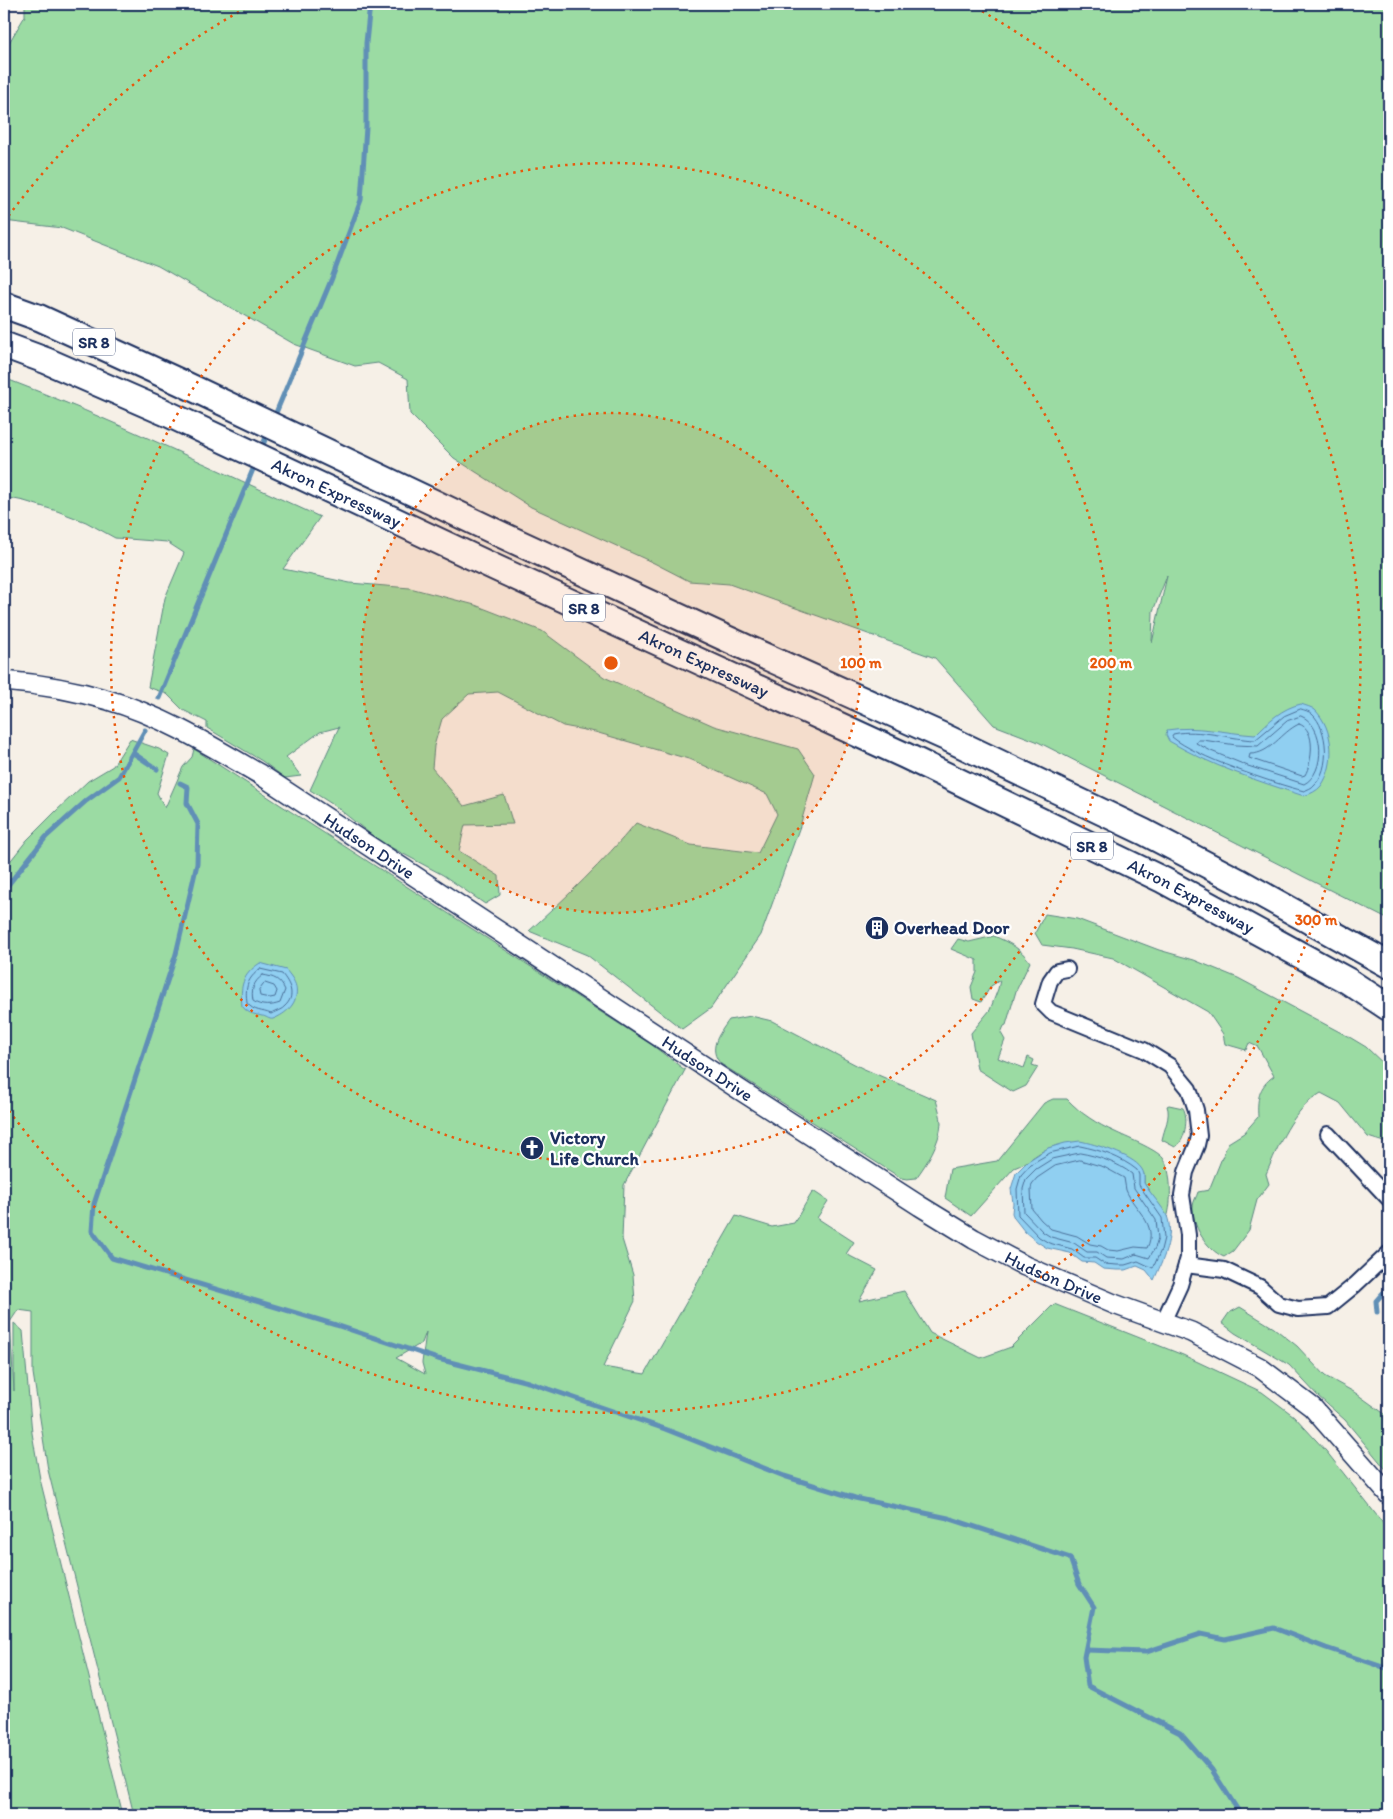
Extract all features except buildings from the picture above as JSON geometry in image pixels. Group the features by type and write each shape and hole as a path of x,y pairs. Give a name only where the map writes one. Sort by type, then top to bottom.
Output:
{"highway":[{"name":"Akron Expressway","path":"4,305 40,318 182,383 760,654 945,737 1144,832 1238,881 1389,965"},
{"name":"Akron Expressway","path":"4,345 47,361 164,412 898,752 1162,880 1348,981 1389,1008"}],"street":[{"name":"Hudson Drive","path":"4,681 56,688 110,700 141,712 218,750 261,775 482,922 920,1206 974,1239 1025,1266 1113,1303 1191,1332 1259,1367 1312,1407 1389,1495"},
{"path":"1066,969 1056,971 1050,981 1043,1004 1051,1012 1153,1055 1170,1066 1189,1089 1196,1110 1199,1136 1186,1172 1182,1195 1188,1235 1188,1258 1180,1285 1163,1322"},
{"path":"1328,1134 1389,1199"},
{"path":"1186,1265 1224,1270 1260,1287 1279,1304 1298,1310 1328,1307 1389,1253"}],"green space":[{"path":"25,4 1389,4 1389,920 1036,741 994,725 935,658 729,584 689,581 531,507 454,458 410,414 408,379 378,363 355,366 294,344 158,266 62,228 4,221 4,51 25,16","holes":["1167,576 1152,643 1153,611"]},
{"path":"4,378 124,427 320,517 283,569 350,583 410,588 475,605 542,631 604,677 714,726 798,749 815,774 800,826 761,935 711,1008 682,1029 587,955 529,931 611,852 636,823 691,845 758,853 777,814 767,794 692,760 595,732 563,726 498,692 469,694 442,719 434,746 432,768 464,806 504,795 513,824 465,825 459,851 499,876 500,895 485,904 443,875 379,841 335,806 310,790 339,727 320,732 286,757 301,776 285,778 262,761 207,728 207,722 183,710 167,694 148,687 165,598 184,553 167,542 115,538 86,522 57,511 4,497"},
{"path":"130,739 159,749 169,755 157,793 165,808 183,767 192,757 194,749 652,1045 685,1070 624,1185 622,1239 633,1275 635,1301 603,1367 645,1374 736,1216 772,1227 794,1223 813,1191 828,1201 817,1218 854,1242 846,1254 877,1270 859,1301 904,1291 930,1333 981,1358 1011,1347 1054,1304 1183,1355 1262,1392 1294,1416 1326,1451 1389,1531 1389,1815 654,1815 651,1812 651,1815 246,1815 229,1810 204,1809 194,1815 134,1815 48,1470 33,1373 33,1312 18,1310 10,1322 14,1391 14,1323 23,1331 32,1433 40,1479 123,1815 4,1815 4,869 27,840 56,811 88,781 113,766","holes":["426,1332 422,1363 425,1374 396,1358 422,1343"]},
{"path":"1045,914 1077,919 1159,950 1194,960 1238,978 1366,1047 1389,1069 1389,1140 1387,1143 1368,1137 1340,1103 1321,1093 1302,1109 1281,1140 1266,1174 1269,1184 1257,1200 1249,1230 1233,1251 1224,1257 1218,1254 1206,1243 1197,1229 1193,1206 1198,1192 1209,1190 1228,1143 1244,1133 1258,1117 1260,1094 1265,1085 1274,1076 1258,1047 1249,1043 1246,1050 1225,1044 1223,1034 1208,1012 1113,958 1042,945 1035,933"},
{"path":"994,936 1014,946 1030,962 1016,991 1006,1025 1001,1033 1005,1040 998,1058 1024,1068 1028,1057 1034,1060 1032,1065 1038,1067 1026,1086 1013,1092 977,1069 971,1033 990,1010 1000,980 991,986 981,1002 973,999 971,987 977,972 977,960 951,949 958,939 969,942"},
{"path":"751,1016 772,1021 862,1068 936,1100 941,1120 938,1138 936,1145 916,1178 901,1178 721,1064 715,1053 715,1047 722,1031 729,1020"},
{"path":"1053,1099 1067,1099 1095,1122 1147,1147 1163,1158 1170,1179 1170,1204 1167,1218 1144,1183 1144,1174 1135,1164 1115,1153 1092,1148 1055,1146 1044,1150 1014,1168 971,1216 945,1198 950,1169 997,1161 1044,1103"},
{"path":"1167,1106 1183,1108 1186,1117 1184,1135 1175,1147 1162,1140 1168,1118"},
{"path":"1240,1307 1274,1328 1297,1346 1325,1376 1354,1392 1389,1417 1389,1473 1345,1420 1318,1396 1289,1365 1235,1333 1222,1323 1229,1313"}],"water":[{"path":"1301,704 1314,709 1321,718 1326,727 1331,747 1331,758 1326,777 1321,786 1304,796 1252,779 1201,758 1169,741 1166,735 1167,730 1189,728 1255,735 1282,712"},
{"path":"260,963 286,970 296,987 296,998 293,1003 287,1011 273,1019 251,1013 242,1006 241,993 244,981 249,972"},
{"path":"1080,1141 1113,1151 1136,1163 1143,1172 1144,1183 1165,1212 1169,1224 1169,1240 1154,1280 1146,1270 1137,1266 1126,1270 1103,1269 1094,1263 1082,1262 1070,1253 1047,1248 1025,1232 1014,1218 1011,1189 1016,1173 1028,1161 1048,1148"},
{"path":"204,1809 229,1810 250,1815 194,1815"}],"waterway":[{"path":"273,420 332,278 361,200 366,127 366,43 370,4"},
{"path":"261,450 268,432"},
{"path":"159,698 256,462"},
{"path":"4,890 46,837 86,801 119,777 145,730"},
{"path":"133,753 157,769"},
{"path":"180,783 188,787 187,803 198,824 197,864 176,954 94,1204 92,1231 112,1258 336,1325 438,1359 528,1382 665,1429 784,1476 855,1498 948,1518 1070,1558 1079,1584 1094,1607 1084,1657 1088,1686 1180,1733 1212,1770 1241,1815"},
{"path":"1377,1312 1376,1301 1389,1289"},
{"path":"1086,1650 1146,1652 1201,1634 1225,1639 1274,1628 1389,1669"}],"place":[{"name":"Overhead Door","path":"877,928"},
{"name":"Victory Life Church","path":"532,1148"}]}
